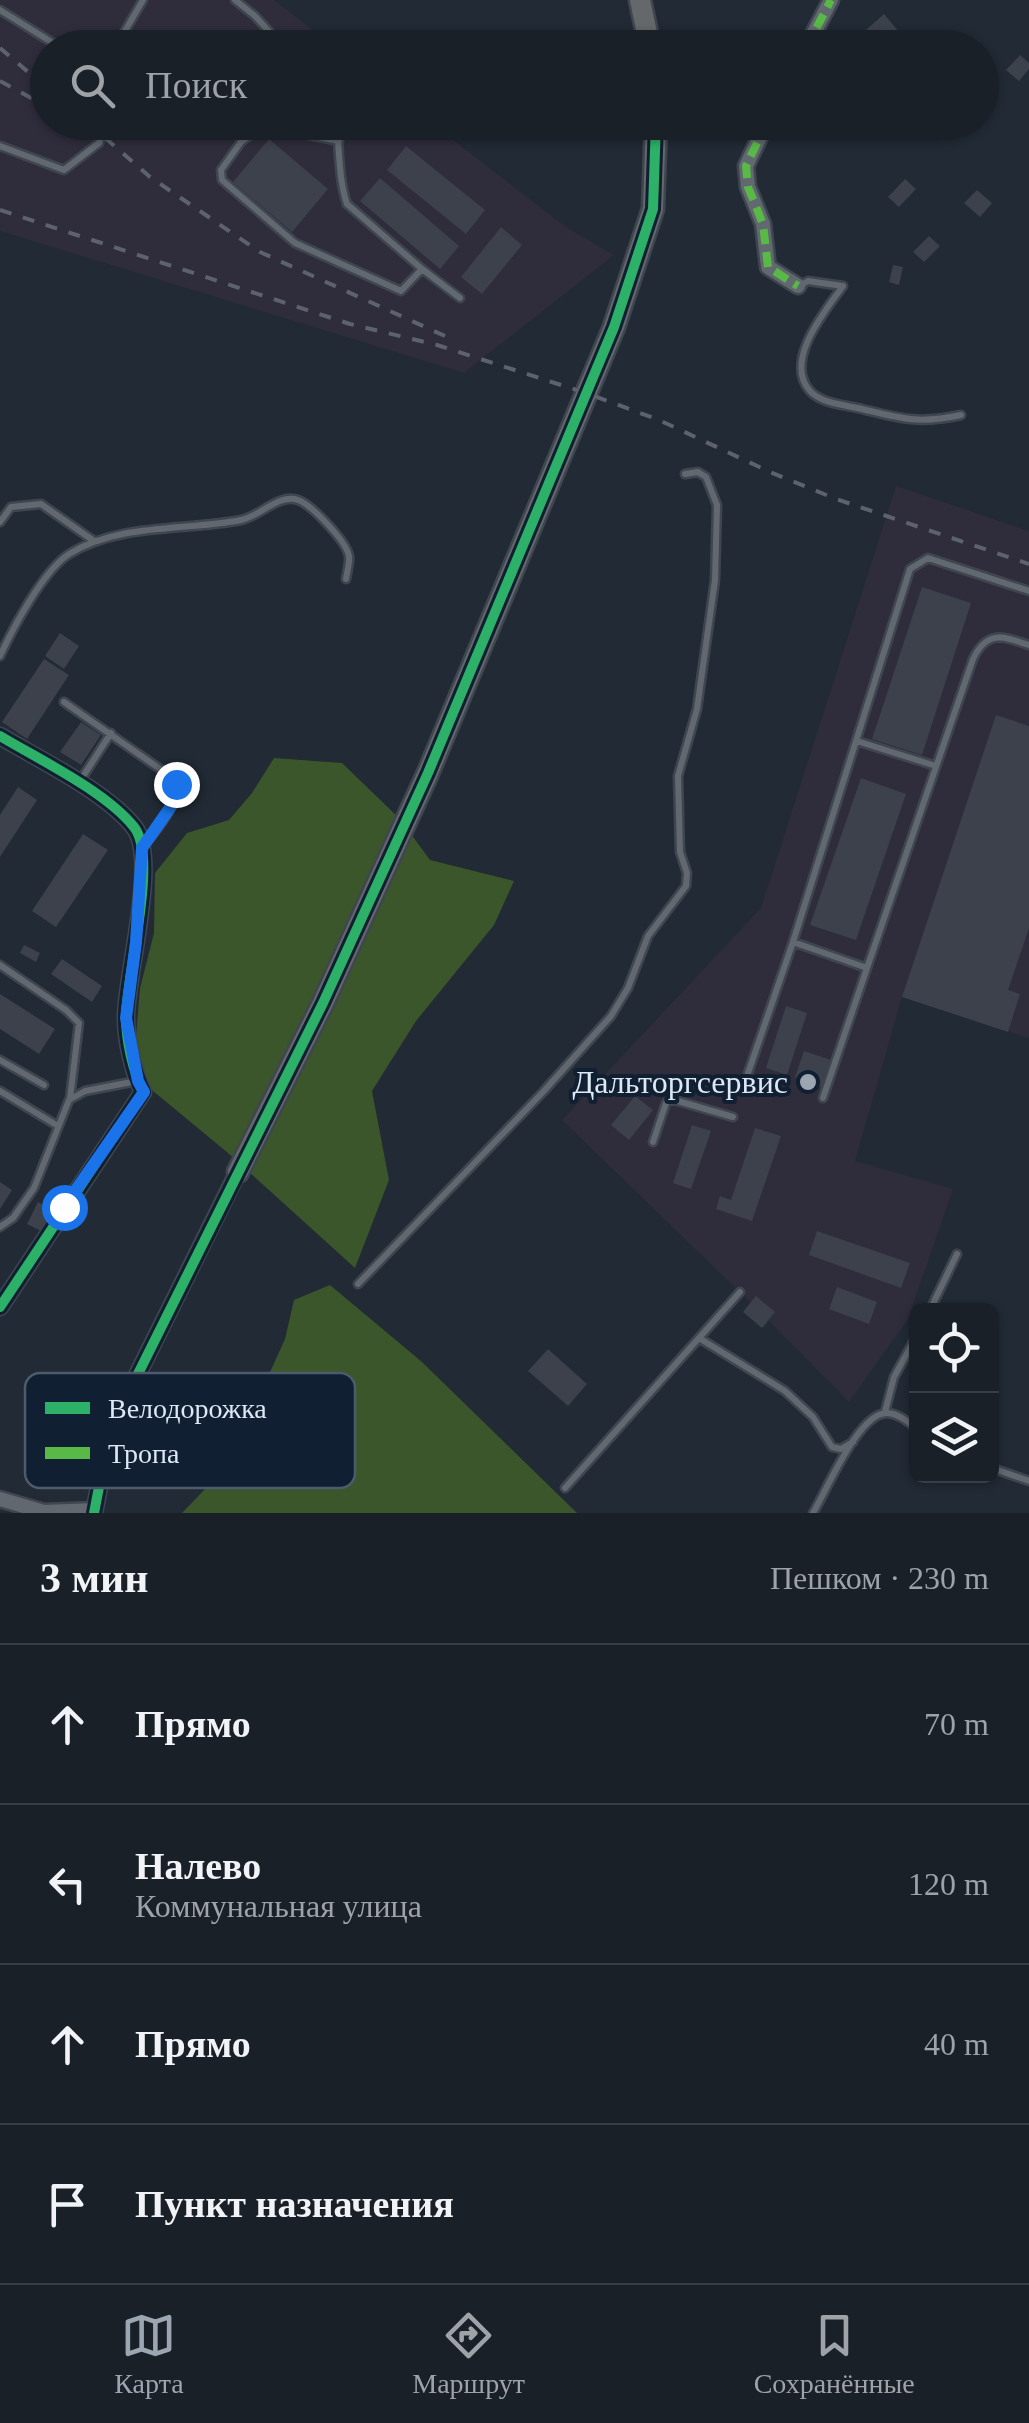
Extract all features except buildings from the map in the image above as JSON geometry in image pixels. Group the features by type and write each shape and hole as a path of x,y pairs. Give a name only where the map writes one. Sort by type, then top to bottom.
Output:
{"street":[{"path":"640,0 646,30"},
{"path":"815,30 831,0"},
{"path":"138,1373 323,1003 428,773 614,327 653,209 655,140"},
{"path":"758,140 746,166 748,187 763,224 768,267 798,286"},
{"path":"0,736 79,782 131,824 142,848 126,1018 141,1086 0,1307"},
{"path":"0,1499 44,1512 94,1511"}],"lane":[{"path":"126,30 143,0"},
{"path":"235,0 266,30"},
{"path":"0,10 33,30"},
{"path":"0,146 64,170 100,140"},
{"path":"244,140 221,170 222,180 296,243 395,290 406,289 422,269"},
{"path":"334,140 339,141 347,204 460,298"},
{"path":"798,286 808,281 843,286 822,317 802,360 810,390 825,400 907,420 926,423 962,415"},
{"path":"358,1284 611,1016 628,988 648,936 686,886 687,873 680,852 678,776 697,708 715,580 717,505 706,477 698,472 685,474"},
{"path":"0,656 45,580 65,556 94,541 120,534 245,520 286,499 300,500 337,534 349,556 346,579"},
{"path":"0,522 11,507 41,504 94,541"},
{"path":"747,1076 858,741 910,569 928,558 1029,591"},
{"path":"822,1098 980,645 992,637 1029,645"},
{"path":"64,702 170,774 176,784 174,802 142,848"},
{"path":"79,782 112,733"},
{"path":"858,741 936,766"},
{"path":"793,942 866,968"},
{"path":"0,965 79,1023 70,1100 34,1188 13,1218 0,1227"},
{"path":"0,1060 44,1085"},
{"path":"70,1100 85,1091 141,1086"},
{"path":"0,1091 58,1126"},
{"path":"653,1142 666,1103 671,1100 733,1116"},
{"path":"933,1303 957,1254"},
{"path":"565,1488 740,1292"},
{"path":"699,1338 786,1391 813,1417 832,1446 841,1448 854,1442"},
{"path":"885,1412 894,1378 909,1349"},
{"path":"812,1513 870,1418 885,1412 909,1423"},
{"path":"999,1470 1029,1481"}],"shaded area":[{"path":"0,0 274,0 313,30 30,30 30,140 453,140 566,227 614,255 464,373 0,231"},
{"path":"896,486 1029,531 1029,1038 902,997 855,1161 953,1189 914,1303 909,1303 908,1319 849,1402 769,1321 762,1328 743,1312 750,1302 562,1120 761,908"}],"green space":[{"path":"274,758 342,763 400,819 430,860 514,881 494,925 416,1021 372,1091 389,1180 355,1268 147,1086 139,1064 136,1036 140,988 154,933 155,873 187,833 229,820"},
{"path":"330,1285 422,1362 577,1513 182,1513 206,1488 355,1488 355,1373 270,1373 285,1339 294,1300"}],"railway":[{"path":"0,48 30,74"},
{"path":"0,81 30,97"},
{"path":"108,140 150,177 260,252 445,336"},
{"path":"0,210 350,324 437,345 586,393 659,420 836,499 1029,564"}],"marked path":[{"path":"815,30 831,0"},
{"path":"758,140 746,166 748,187 763,224 768,267 798,286"}],"cycle path":[{"path":"138,1373 323,1003 428,773 614,327 653,209 655,140"},
{"path":"0,736 71,777 122,814 141,842 143,864 126,1017 131,1056 143,1092 0,1307"},
{"path":"94,1513 99,1488"}],"place":[{"name":"Дальторгсервис","path":"808,1082"}],"route":[{"path":"64,1207 144,1092 138,1081 126,1018 142,848 174,802 176,784"}]}
